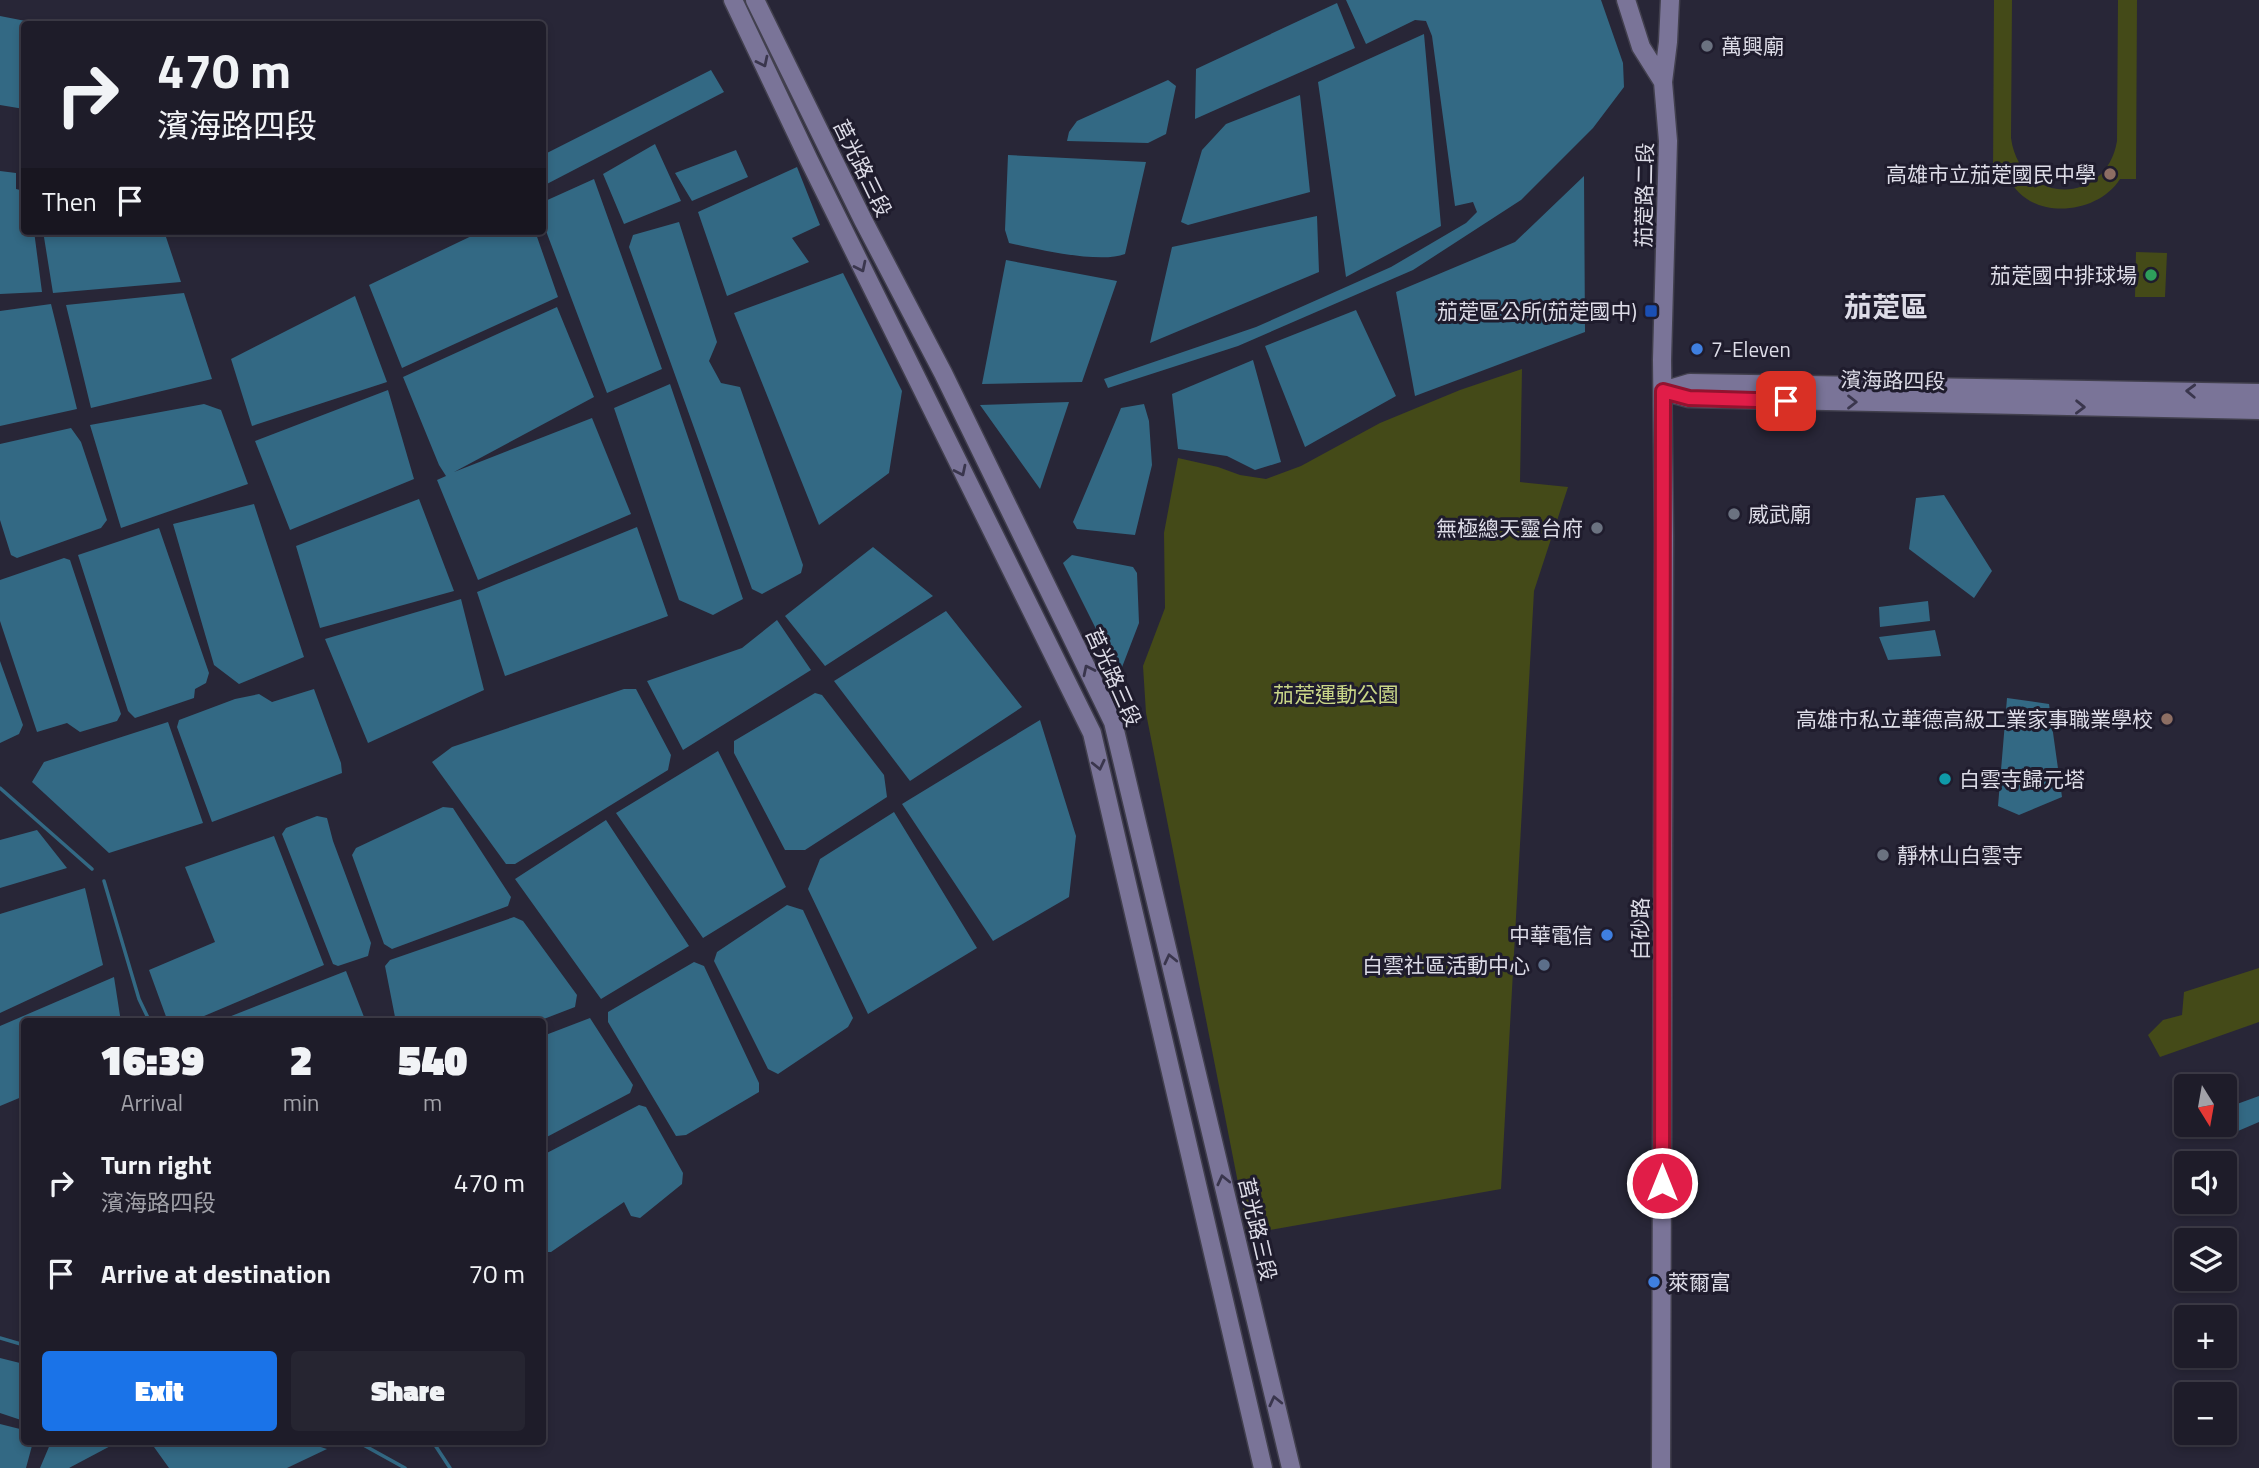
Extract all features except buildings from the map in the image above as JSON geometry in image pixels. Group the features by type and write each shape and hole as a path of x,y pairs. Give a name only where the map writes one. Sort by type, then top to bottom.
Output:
{"street":[{"name":"莒光路三段","path":"733,0 808,158 1092,733 1263,1468"},
{"name":"莒光路三段","path":"755,0 857,208 943,373 1113,722 1291,1468"},
{"path":"1626,0 1641,47 1662,82"},
{"name":"茄萣路二段","path":"1663,391 1668,141 1662,82 1668,47 1670,0"},
{"name":"濱海路四段","path":"1663,391 1689,383 2259,393"},
{"name":"濱海路四段","path":"1663,391 1689,398 2259,410"},
{"name":"白砂路","path":"1661,1468 1663,391"}],"green space":[{"path":"1994,0 2012,0 2011,138 2018,160 2030,176 2046,186 2063,189 2081,187 2097,178 2110,163 2117,141 2118,0 2137,0 2136,179 2120,179 2096,200 2063,208 2046,207 2031,202 2018,192 2009,178 1993,177"},
{"name":"茄萣國中排球場","path":"2136,252 2167,253 2165,297 2135,297"},
{"name":"茄萣運動公園","path":"1522,369 1520,482 1568,487 1534,591 1501,1189 1248,1234 1146,713 1143,666 1165,608 1164,533 1178,458 1240,475 1266,479 1301,466 1380,423 1460,390"},
{"path":"2259,968 2259,1022 2160,1057 2148,1035 2163,1020 2182,1015 2184,992"}],"water":[{"path":"1346,0 1601,0 1623,63 1624,87 1593,128 1521,200 1413,270 1238,346 1108,388 1104,379 1256,327 1391,267 1466,223 1477,212 1473,202 1455,206 1432,36 1426,21 1415,20 1366,44"},
{"path":"1337,3 1355,48 1195,119 1196,69"},
{"path":"0,16 26,21 21,21 21,108 0,105"},
{"path":"1424,34 1441,226 1346,277 1318,82"},
{"path":"711,70 724,92 546,184 546,153"},
{"path":"1168,80 1176,86 1166,134 1148,143 1067,141 1069,132 1077,121"},
{"path":"1300,95 1310,192 1188,225 1181,222 1202,150 1226,124"},
{"path":"655,144 681,201 624,224 603,174"},
{"path":"736,150 748,177 692,201 675,173"},
{"path":"1008,155 1146,162 1125,254 1114,257 1084,256 1009,243 1005,230"},
{"path":"797,167 820,225 792,238 809,262 727,296 698,212"},
{"path":"0,171 16,173 16,189 21,190 21,235 35,235 42,292 0,294"},
{"path":"1584,176 1585,332 1415,396 1396,292 1515,242"},
{"path":"594,179 662,369 607,393 546,231 546,201"},
{"path":"1317,216 1319,272 1150,343 1172,247"},
{"path":"679,222 717,342 709,361 721,383 740,387 803,565 801,573 762,594 752,589 629,247 633,235"},
{"path":"44,235 165,235 181,282 53,293"},
{"path":"474,235 536,235 558,297 402,368 369,285"},
{"path":"1006,260 1117,281 1082,382 982,384"},
{"path":"843,273 902,391 889,473 819,525 734,313"},
{"path":"184,293 212,379 91,408 66,305"},
{"path":"355,296 387,382 252,426 231,359"},
{"path":"51,304 77,409 0,426 0,311"},
{"path":"557,307 594,397 454,472 592,418 631,514 478,580 437,480 446,476 403,377"},
{"path":"1356,310 1396,396 1305,447 1265,346"},
{"path":"1253,360 1281,462 1255,470 1227,456 1178,449 1172,394"},
{"path":"670,384 743,599 713,615 679,600 614,408"},
{"path":"388,390 414,479 290,530 255,441"},
{"path":"1069,402 1040,489 980,405"},
{"path":"204,404 221,410 248,484 121,528 90,425"},
{"path":"1144,404 1149,421 1152,465 1135,535 1077,529 1073,522 1121,408"},
{"path":"71,428 81,442 107,520 101,528 17,558 11,555 0,520 0,444"},
{"path":"1944,495 1992,571 1974,598 1909,549 1916,498"},
{"path":"419,499 454,591 320,628 296,546"},
{"path":"254,504 304,657 239,684 214,665 173,524"},
{"path":"637,527 668,616 505,676 477,592"},
{"path":"159,528 209,673 206,683 195,689 194,698 135,718 128,711 78,555"},
{"path":"873,547 933,596 825,666 785,616"},
{"path":"1072,555 1133,567 1137,573 1139,623 1119,675 1063,563"},
{"path":"64,558 70,560 121,714 117,721 80,732 67,723 37,732 0,621 0,580"},
{"path":"461,599 484,690 368,743 325,639"},
{"path":"1928,601 1930,621 1880,627 1879,607"},
{"path":"946,611 1022,707 910,781 834,681"},
{"path":"777,620 811,670 683,750 647,681 742,648"},
{"path":"1935,630 1941,656 1888,660 1879,637"},
{"path":"0,661 23,725 19,734 0,743"},
{"path":"314,689 341,763 342,773 212,822 177,727 179,720 235,699 259,694 272,702"},
{"path":"624,689 636,689 671,755 668,770 515,864 506,864 432,762 452,747"},
{"path":"815,693 822,695 884,775 887,797 805,850 785,850 734,753 734,741"},
{"path":"2007,698 2049,704 2062,797 2019,815 1998,806"},
{"path":"1040,720 1076,836 1069,897 993,941 902,804"},
{"path":"168,722 203,823 109,853 32,782 44,762"},
{"path":"718,751 786,887 703,938 616,813"},
{"path":"443,807 453,808 511,897 508,906 392,949 384,944 352,855 356,848"},
{"path":"894,812 977,948 868,1014 808,889 820,859"},
{"path":"317,816 327,818 371,943 368,956 338,966 333,964 282,834 286,828"},
{"path":"606,820 689,946 601,999 515,879"},
{"path":"37,830 67,868 0,888 0,840"},
{"path":"274,836 324,965 199,1018 167,1018 149,970 215,942 185,867"},
{"path":"85,888 103,965 0,1013 0,914"},
{"path":"787,905 803,910 853,1018 848,1027 778,1074 768,1069 714,961 717,952"},
{"path":"514,917 523,921 577,995 575,1007 546,1018 395,1018 385,966 390,960"},
{"path":"694,962 704,966 759,1083 759,1092 686,1135 676,1136 608,1022 608,1012"},
{"path":"346,971 364,1018 226,1018"},
{"path":"114,977 120,1018 21,1018 21,1097 0,1106 0,1026"},
{"path":"590,1018 633,1085 630,1093 546,1137 546,1035"},
{"path":"2259,1096 2259,1122 2237,1131 2237,1104"},
{"path":"639,1105 646,1107 683,1173 682,1184 640,1218 631,1216 624,1202 551,1252 546,1252 546,1153"},
{"path":"0,1358 21,1363 21,1420 0,1413"},
{"path":"0,1424 21,1429 21,1445 32,1445 26,1468 0,1468"},
{"path":"50,1445 112,1445 69,1468 40,1468"},
{"path":"314,1445 327,1449 287,1468 169,1468 154,1447"}],"waterway":[{"path":"0,788 92,869"},
{"path":"104,881 139,999 148,1018"},
{"path":"0,1338 21,1344"},
{"path":"363,1445 405,1468"},
{"path":"435,1445 450,1468"}],"place":[{"name":"萬興廟","path":"1707,46"},
{"name":"高雄市立茄萣國民中學","path":"2110,174"},
{"name":"茄萣國中排球場","path":"2151,275"},
{"name":"茄萣區公所(茄萣國中)","path":"1651,311"},
{"name":"7-Eleven","path":"1697,349"},
{"name":"威武廟","path":"1734,514"},
{"name":"無極總天靈台府","path":"1597,528"},
{"name":"高雄市私立華德高級工業家事職業學校","path":"2167,719"},
{"name":"白雲寺歸元塔","path":"1945,779"},
{"name":"靜林山白雲寺","path":"1883,855"},
{"name":"中華電信","path":"1607,935"},
{"name":"白雲社區活動中心","path":"1544,965"},
{"name":"萊爾富","path":"1654,1282"}],"district":[{"name":"茄萣區","path":"1886,306"}],"route":[{"path":"1662,1183 1663,391 1689,398 1786,401"}]}
